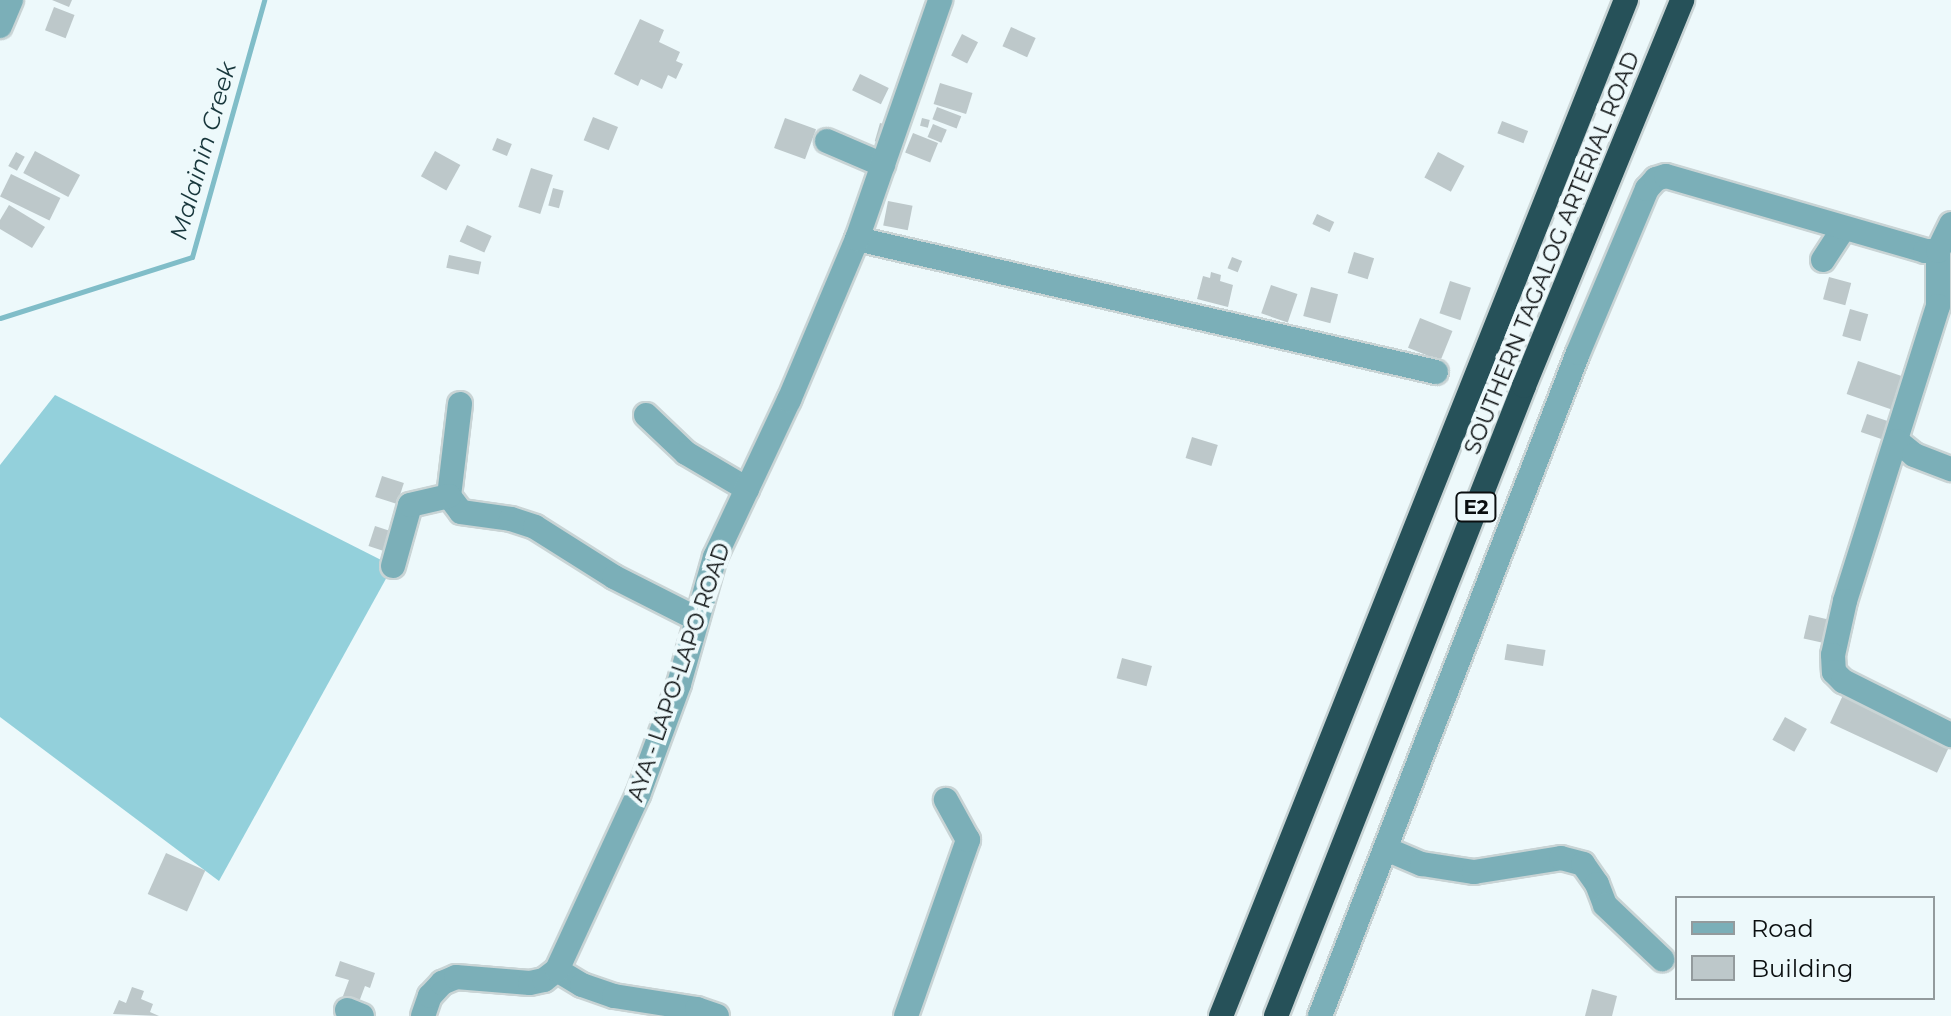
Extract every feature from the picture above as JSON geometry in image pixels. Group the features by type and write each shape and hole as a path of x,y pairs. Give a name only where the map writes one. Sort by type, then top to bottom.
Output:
{"highway":[{"name":"SOUTHERN TAGALOG ARTERIAL ROAD","path":"1221,1016 1626,0"},
{"name":"SOUTHERN TAGALOG ARTERIAL ROAD","path":"1276,1016 1524,386 1682,0"}],"street":[{"path":"0,26 11,0"},
{"name":"AYA - LAPO-LAPO ROAD","path":"557,970 638,795 679,684 715,557 789,400 857,239 940,0"},
{"path":"827,141 883,165"},
{"path":"1320,1016 1578,353 1647,189 1656,179 1666,176 1925,251 1938,251"},
{"path":"1951,224 1938,251 1938,306 1845,601 1833,655 1834,672 1862,693 1951,735"},
{"path":"1823,260 1844,228"},
{"path":"857,239 1436,372"},
{"path":"460,404 449,496 461,512 470,516 511,519 535,527 614,577 697,619"},
{"path":"646,415 686,453 747,489"},
{"path":"1897,441 1914,455 1951,469"},
{"path":"393,566 410,505 449,496"},
{"path":"906,1016 968,840 946,800"},
{"path":"1386,849 1422,864 1474,872 1561,858 1583,864 1612,913 1662,959"},
{"path":"423,1016 430,996 442,983 456,977 530,983 544,980 557,970 582,985 614,996 697,1009 717,1016"}],"shaded area":[{"path":"55,395 393,566 219,881 0,717 0,465"}],"building":[{"path":"52,0 72,0 69,7"},
{"path":"54,7 75,15 66,38 45,30"},
{"path":"640,19 664,30 659,42 680,52 676,61 683,64 676,79 668,75 662,89 641,79 638,86 614,74"},
{"path":"1011,27 1036,38 1027,57 1002,46"},
{"path":"962,34 978,42 967,64 951,55"},
{"path":"860,74 889,88 881,104 852,90"},
{"path":"940,83 973,93 966,114 934,104"},
{"path":"937,107 961,116 957,128 932,119"},
{"path":"593,117 618,127 609,150 584,140"},
{"path":"785,118 816,129 805,159 774,148"},
{"path":"922,118 930,120 928,128 920,126"},
{"path":"1502,121 1528,131 1523,143 1497,133"},
{"path":"880,123 894,127 889,145 875,141"},
{"path":"933,124 947,130 941,143 928,137"},
{"path":"913,133 938,143 930,163 905,152"},
{"path":"497,138 512,144 507,156 492,150"},
{"path":"35,151 80,175 68,197 23,173"},
{"path":"435,151 460,165 446,190 421,176"},
{"path":"16,152 25,157 17,171 8,166"},
{"path":"1438,152 1464,166 1451,192 1424,178"},
{"path":"531,168 553,175 540,214 518,207"},
{"path":"11,174 60,198 49,221 0,196"},
{"path":"553,188 564,191 559,208 548,205"},
{"path":"888,201 913,206 908,230 883,226"},
{"path":"9,205 45,227 32,248 0,229 0,220"},
{"path":"1317,214 1334,222 1330,232 1312,224"},
{"path":"467,225 492,236 484,252 460,241"},
{"path":"1354,252 1374,258 1368,279 1348,273"},
{"path":"449,255 481,262 479,275 446,268"},
{"path":"1232,257 1242,261 1238,272 1228,268"},
{"path":"1211,272 1221,275 1220,281 1233,285 1228,307 1197,299 1203,276 1210,278"},
{"path":"1829,277 1851,283 1845,305 1823,299"},
{"path":"1450,281 1471,288 1460,320 1439,313"},
{"path":"1271,285 1297,294 1288,322 1261,313"},
{"path":"1311,287 1338,294 1330,323 1303,316"},
{"path":"1850,309 1868,314 1861,341 1842,336"},
{"path":"1420,318 1452,331 1440,361 1408,348"},
{"path":"1858,361 1911,379 1900,412 1847,394"},
{"path":"1867,414 1899,425 1893,443 1861,432"},
{"path":"1192,437 1218,445 1211,466 1186,458"},
{"path":"382,476 404,483 397,504 375,497"},
{"path":"375,526 394,532 388,552 369,546"},
{"path":"1809,615 1831,620 1826,644 1804,638"},
{"path":"1507,644 1546,650 1543,666 1504,660"},
{"path":"1122,658 1152,666 1147,686 1117,678"},
{"path":"1844,693 1951,743 1937,773 1830,723"},
{"path":"1785,717 1807,729 1794,752 1772,740"},
{"path":"166,853 205,870 187,912 148,894"},
{"path":"340,961 375,973 370,988 365,986 356,1010 340,1004 349,980 335,976"},
{"path":"132,987 144,991 141,999 153,1004 150,1012 159,1016 113,1014 119,1000 126,1003"},
{"path":"1592,989 1617,996 1612,1016 1585,1016"}],"waterway":[{"name":"Malainin Creek","path":"0,318 192,257 264,0"}]}
